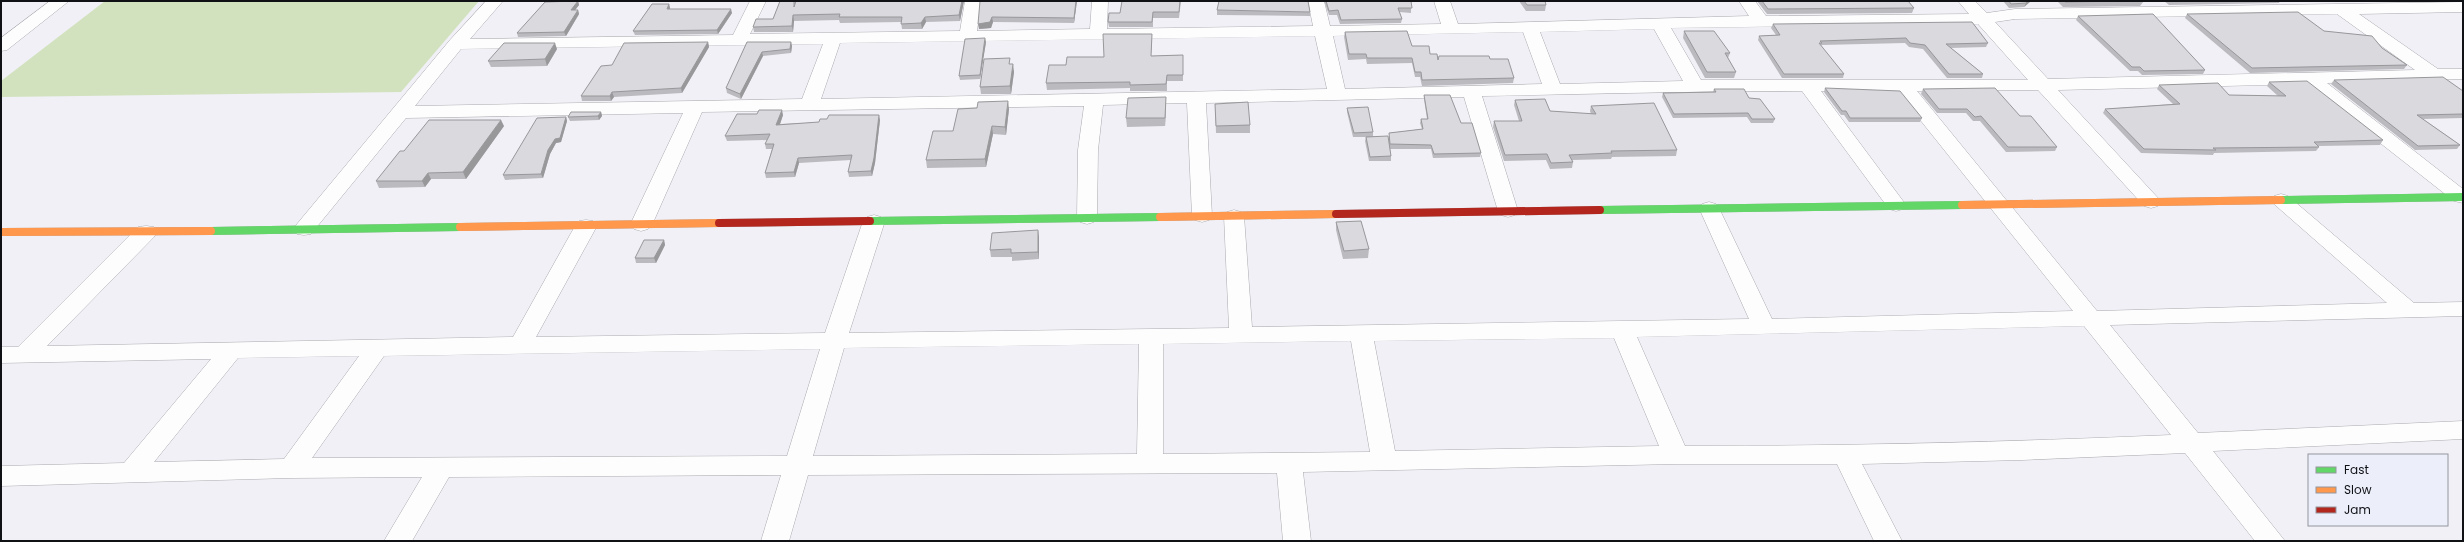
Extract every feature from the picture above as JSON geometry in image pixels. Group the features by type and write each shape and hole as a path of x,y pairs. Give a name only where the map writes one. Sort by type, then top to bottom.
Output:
{"street":[{"path":"1,46 61,1"},
{"path":"304,229 456,44 495,1"},
{"path":"739,40 758,1"},
{"path":"968,37 973,1"},
{"path":"1098,34 1100,1"},
{"path":"1316,1 1337,94"},
{"path":"1442,1 1451,29"},
{"path":"1747,1 1761,21"},
{"path":"1966,1 2151,202"},
{"path":"456,44 1451,29 1761,21 1982,19 2015,14 2223,5 2342,9 2463,7"},
{"path":"2342,9 2434,75"},
{"path":"1660,24 1695,86"},
{"path":"1530,27 1554,91"},
{"path":"810,104 833,39"},
{"path":"400,112 1554,91 1695,86 2043,85 2463,74"},
{"path":"2308,77 2462,197"},
{"path":"1808,86 1896,205"},
{"path":"1904,86 1996,203 2192,442 2271,541"},
{"path":"1472,92 1508,211"},
{"path":"1196,97 1202,216"},
{"path":"1087,218 1088,150 1094,100"},
{"path":"641,225 695,106"},
{"path":"1,232 146,232 586,226 1996,203 2462,197"},
{"path":"2281,200 2408,310"},
{"path":"1709,208 1764,326"},
{"path":"1234,216 1241,334"},
{"path":"776,541 796,467 834,342 874,221"},
{"path":"520,345 586,226"},
{"path":"24,355 146,232"},
{"path":"1,355 230,352 520,345 834,342 1151,337 1241,334 1622,330 2463,309"},
{"path":"1622,330 1676,455"},
{"path":"1361,333 1384,461"},
{"path":"1150,463 1151,337"},
{"path":"291,468 377,348"},
{"path":"131,473 230,352"},
{"path":"1,476 291,468 796,467 1150,463 1289,464 1676,455 1845,455 2022,451 2463,430"},
{"path":"1845,455 1888,541"},
{"path":"1289,464 1297,541"},
{"path":"398,541 441,468"}],"green space":[{"path":"105,1 479,1 401,92 1,97 1,81"}],"building":[{"path":"578,1 571,10 578,10 564,32 517,33 545,2"},
{"path":"780,1 794,1 794,7 796,1 962,1 959,15 925,17 921,23 901,24 902,17 839,17 840,14 793,15 792,26 753,27 756,19 773,19"},
{"path":"980,1 1076,1 1074,18 992,17 990,22 978,24"},
{"path":"1122,1 1180,1 1179,12 1153,12 1152,22 1108,22 1109,13 1120,13"},
{"path":"1219,1 1308,1 1310,12 1217,10"},
{"path":"1326,1 1411,1 1412,8 1398,8 1402,19 1341,20 1338,10 1329,11"},
{"path":"1524,1 1545,1 1546,5 1527,5"},
{"path":"1762,1 1908,1 1914,8 1768,9"},
{"path":"2009,1 2028,1 2026,3 2011,4"},
{"path":"2064,1 2125,1 2065,2"},
{"path":"652,4 669,4 667,9 731,9 717,30 633,31"},
{"path":"2298,12 2324,31 2372,36 2382,48 2407,65 2252,68 2187,14"},
{"path":"2153,14 2205,70 2144,71 2140,67 2132,67 2078,16"},
{"path":"1972,22 1988,43 1946,44 1983,74 1949,74 1925,45 1910,43 1906,38 1820,41 1822,43 1819,43 1844,74 1784,74 1759,36 1780,35 1773,24"},
{"path":"1407,31 1412,46 1429,46 1430,54 1437,54 1438,60 1439,56 1489,56 1490,59 1508,59 1514,78 1422,80 1421,72 1415,72 1412,58 1367,58 1366,54 1349,54 1345,32"},
{"path":"1684,31 1714,31 1730,53 1725,53 1736,72 1707,72"},
{"path":"1103,34 1152,34 1151,56 1183,55 1183,75 1167,75 1166,84 1130,85 1130,82 1046,83 1049,65 1066,65 1067,57 1104,57"},
{"path":"985,38 980,75 959,76 965,39"},
{"path":"708,42 681,88 612,92 610,96 581,96 601,66 612,65 624,43"},
{"path":"747,42 791,42 790,49 762,52 740,94 726,88"},
{"path":"504,43 555,43 545,59 488,61"},
{"path":"1010,58 1009,64 1013,64 1010,86 980,87 984,59"},
{"path":"2443,77 2463,91 2463,114 2417,115 2460,145 2418,146 2334,80"},
{"path":"2307,81 2383,140 2314,142 2319,147 2213,148 2216,150 2144,149 2105,109 2180,104 2159,85 2218,83 2229,95 2286,96 2269,82"},
{"path":"1825,88 1900,91 1922,118 1850,118 1846,111 1842,111"},
{"path":"1995,88 2020,116 2031,116 2057,147 2008,147 1981,116 1975,117 1967,109 1939,109 1923,89"},
{"path":"1714,89 1744,89 1749,98 1760,99 1775,119 1752,119 1748,113 1674,114 1663,93 1716,92"},
{"path":"1424,95 1450,95 1461,123 1472,123 1481,153 1434,154 1431,145 1390,144 1389,133 1423,129 1421,119 1428,119"},
{"path":"1166,97 1165,118 1126,118 1128,98"},
{"path":"1545,99 1550,111 1596,114 1591,106 1654,103 1677,150 1611,151 1612,153 1569,155 1573,162 1551,163 1547,154 1505,155 1494,121 1522,121 1515,100"},
{"path":"1008,101 1005,127 992,126 985,159 926,160 933,131 953,131 958,109 977,108 978,102"},
{"path":"1248,102 1250,125 1216,126 1215,104"},
{"path":"1368,107 1373,132 1354,133 1347,108"},
{"path":"759,110 782,110 776,125 819,122 820,119 827,119 829,115 879,115 871,171 848,172 852,155 798,158 794,172 765,173 774,144 765,144 770,134 725,136 737,114 757,114"},
{"path":"571,112 601,112 598,116 568,117"},
{"path":"566,117 560,138 555,139 548,150 541,174 503,175 537,118"},
{"path":"429,120 501,120 463,172 428,173 422,181 376,181 400,151 404,151"},
{"path":"1388,136 1391,156 1370,157 1366,137"},
{"path":"1361,221 1369,249 1344,251 1336,222"},
{"path":"1038,230 1038,252 1011,253 1011,249 990,250 992,233"},
{"path":"644,240 664,240 654,258 635,258"}],"traffic: fast":[{"path":"2281,200 2463,197"},
{"path":"1600,210 1962,205"},
{"path":"870,221 1160,217"},
{"path":"211,231 460,227"}],"traffic: slow":[{"path":"1962,205 2281,200"},
{"path":"1160,217 1336,214"},
{"path":"460,227 719,223"},
{"path":"1,232 211,231"}],"traffic: jam":[{"path":"1336,214 1600,210"},
{"path":"719,223 870,221"}]}
